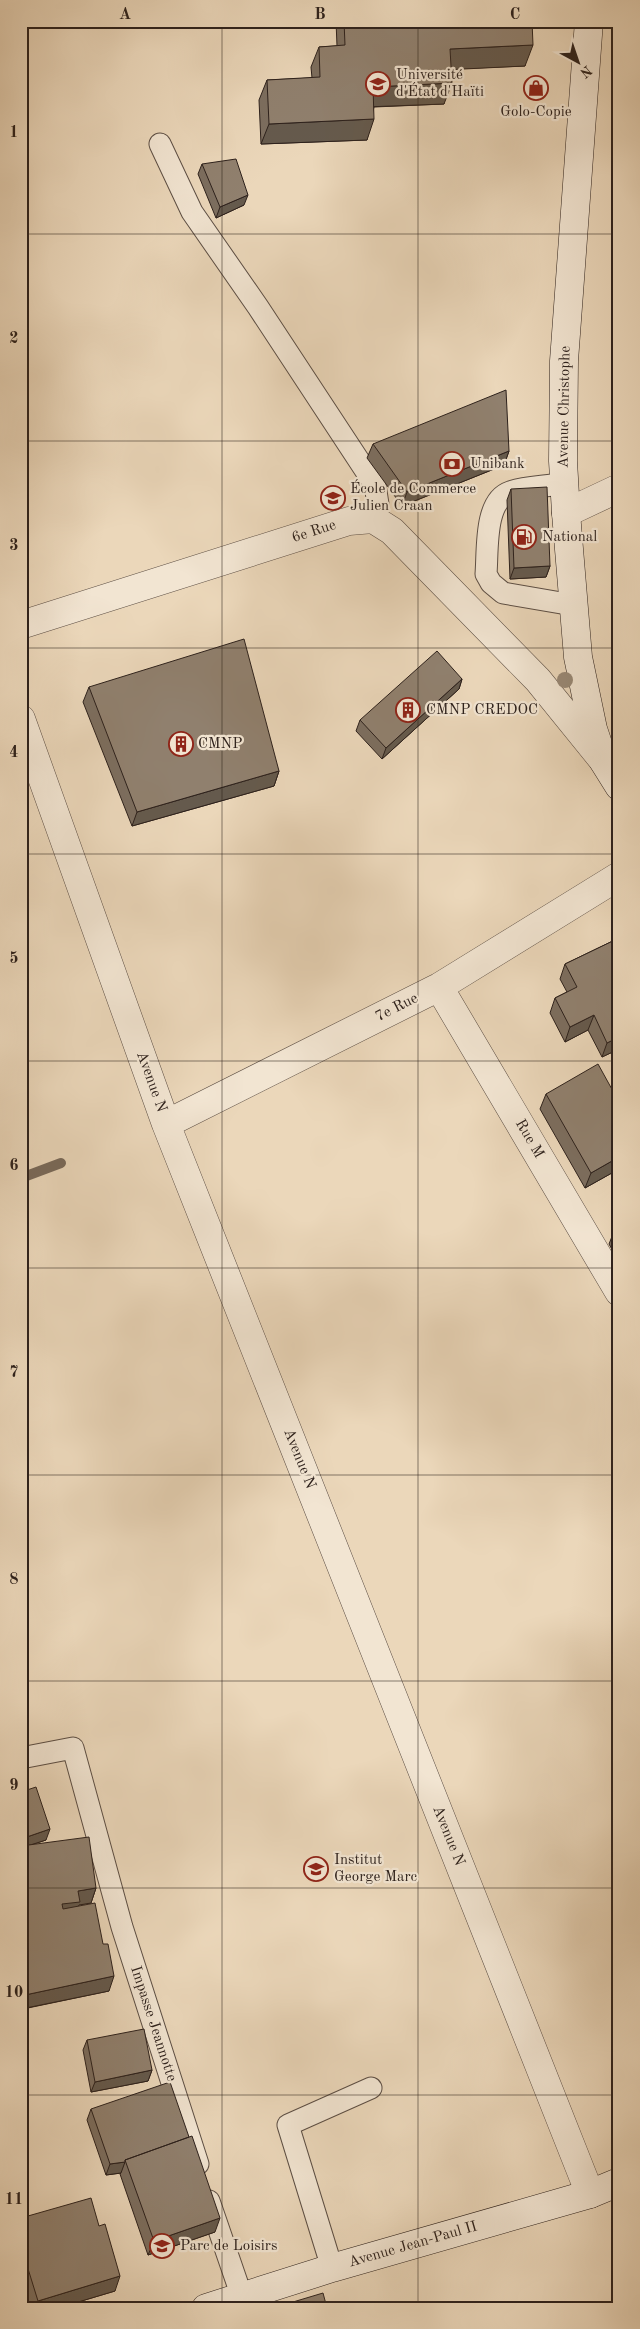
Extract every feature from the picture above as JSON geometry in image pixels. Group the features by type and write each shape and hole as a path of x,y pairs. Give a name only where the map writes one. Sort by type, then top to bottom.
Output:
{"street":[{"name":"Avenue Christophe","path":"589,21 564,361 564,483 573,605 586,701 604,762 619,786"},
{"path":"566,513 619,488"},
{"name":"6e Rue","path":"21,625 349,521 373,519"},
{"path":"373,519 392,531 538,680 604,762"},
{"name":"Avenue N","path":"21,719 166,1124 590,2194"},
{"name":"7e Rue","path":"166,1124 439,987 619,876"},
{"name":"Rue M","path":"439,987 619,1292"},
{"name":"Avenue Jean-Paul II","path":"206,2308 332,2268 590,2194 619,2182"}],"lane":[{"path":"160,144 192,212 258,307 375,486 378,504 373,519"},
{"path":"564,483 510,492 499,497 492,509 486,574 491,583 504,593 573,605"},
{"name":"Impasse Jeannotte","path":"21,1758 73,1748 122,1927 218,2230 242,2297"},
{"path":"332,2268 288,2125 371,2088"}],"building":[{"name":"Université d'État d'Haïti","path":"344,21 532,21 533,45 450,49 452,83 373,87 374,119 269,124 267,80 320,77 319,47 345,45"},
{"path":"236,159 248,195 220,207 202,164"},
{"path":"506,390 509,451 407,492 373,444"},
{"path":"547,487 550,566 514,568 511,489"},
{"name":"CMNP","path":"244,639 279,771 137,812 89,687"},
{"name":"CMNP CREDOC","path":"437,651 462,679 386,748 360,720"},
{"path":"619,938 619,1037 607,1043 594,1015 570,1027 555,998 577,987 565,964"},
{"path":"598,1064 619,1102 619,1157 591,1173 546,1094"},
{"path":"619,1227 619,1237 615,1229"},
{"path":"36,1787 50,1829 21,1839 21,1792"},
{"path":"89,1837 96,1888 78,1891 80,1902 62,1904 63,1909 95,1903 103,1944 108,1944 114,1976 25,1995 21,1977 21,1846"},
{"path":"21,1988 24,1999 21,2001"},
{"path":"144,2029 152,2070 95,2082 87,2040"},
{"path":"170,2082 189,2137 125,2160 125,2162 110,2164 91,2109"},
{"path":"192,2136 220,2218 154,2241 125,2160"},
{"path":"91,2198 99,2226 105,2224 120,2276 38,2301 21,2246 21,2218"},
{"path":"323,2293 327,2308 273,2308"}],"waterway":[{"path":"21,1178 61,1163"}],"place":[{"name":"Université d'État d'Haïti","path":"378,84"},
{"name":"Golo-Copie","path":"536,88"},
{"name":"Unibank","path":"452,464"},
{"name":"École de Commerce Julien Craan","path":"333,498"},
{"name":"National","path":"524,537"},
{"name":"CMNP CREDOC","path":"408,710"},
{"name":"CMNP","path":"181,744"},
{"name":"Institut George Marc","path":"316,1869"},
{"name":"Parc de Loisirs","path":"162,2246"}]}
